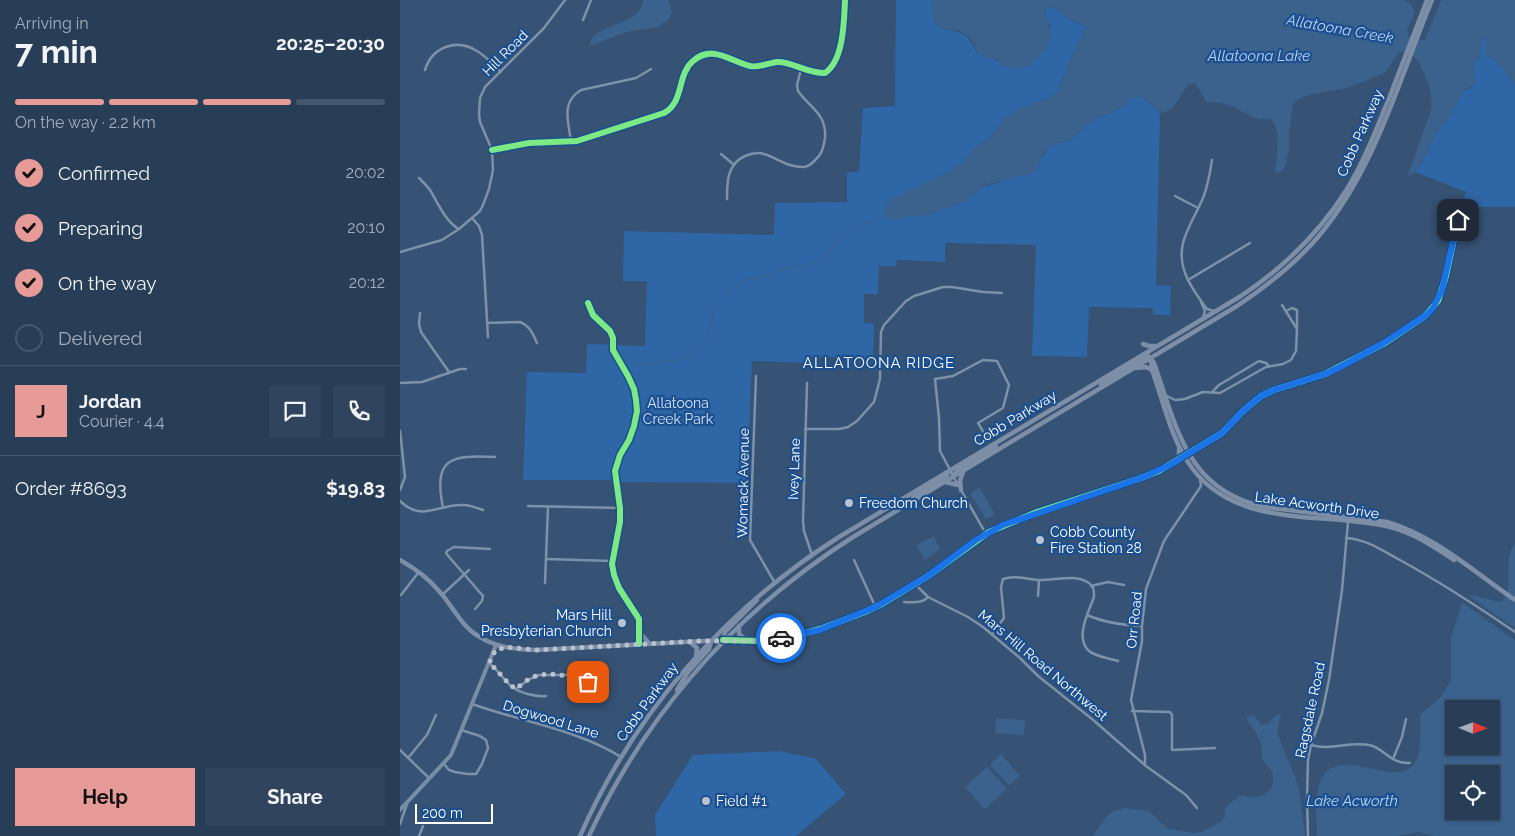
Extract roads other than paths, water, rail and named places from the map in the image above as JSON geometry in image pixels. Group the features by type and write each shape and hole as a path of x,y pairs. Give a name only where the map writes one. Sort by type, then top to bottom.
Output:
{"main road":[{"name":"Cobb Parkway","path":"1419,27 1427,0"},
{"name":"Cobb Parkway","path":"580,836 622,757 659,702 711,640 762,593 812,555 948,468 956,467 1002,439 1149,357 1261,289 1292,264 1322,228 1360,166 1432,0"},
{"name":"Cobb Parkway","path":"589,836 607,799 632,756 671,700 723,640 771,596 823,557 944,482 1131,371 1149,357 1157,346 1216,311 1274,272 1322,228"},
{"path":"1143,344 1157,346"},
{"name":"Lake Acworth Drive","path":"1149,357 1178,445 1213,482 1228,493 1248,503 1348,519"},
{"name":"Lake Acworth Drive","path":"1149,357 1154,364 1186,455 1200,477 1209,485 1236,503 1258,511 1387,522 1406,527 1422,535 1515,601"},
{"path":"1095,392 1110,378 1149,357"},
{"path":"1131,371 1142,367 1152,370"},
{"path":"953,477 958,470 986,453 1002,439"},
{"path":"1178,445 1179,459"},
{"path":"905,506 923,491 945,477 948,468"},
{"path":"961,490 960,480 964,470"},
{"path":"944,482 958,485"},
{"path":"400,560 418,572 442,595 469,629 480,637 505,647 528,650 723,640 726,632 748,611 762,593"},
{"path":"739,625 739,634 745,639"},
{"path":"640,633 645,641 650,643"},
{"path":"671,700 684,678 709,648 711,640"},
{"path":"689,641 696,647 696,657"}],"street":[{"name":"Hill Road","path":"400,252 442,240 459,229 480,210 489,189 492,170 492,150 480,122 480,98 485,87 544,28 565,0"},
{"path":"583,20 591,0"},
{"path":"492,150 529,143 577,141 670,110 674,106 691,62 699,56 708,53 725,56 751,66 778,62 817,73 826,73 835,63 841,41 845,0"},
{"path":"425,70 432,54 440,49 454,45 475,49 501,72"},
{"path":"571,141 567,111 570,99 575,94 581,90 636,78 651,69"},
{"path":"727,199 728,180 733,164 740,158 750,154 762,154 790,165 804,167 812,164 821,153 826,129 823,118 798,91 797,85 801,69"},
{"path":"720,154 733,164"},
{"path":"1212,160 1207,187 1186,231 1182,244 1182,262 1188,280 1200,300 1207,309 1216,311"},
{"path":"419,178 429,189 438,207 454,226 459,229"},
{"path":"1175,196 1198,208"},
{"path":"723,640 736,642 770,640 819,630 876,607 915,584 986,534 1003,525 1039,511 1144,477 1179,459 1222,433 1243,411 1261,396 1325,374 1384,343 1425,316 1433,308 1442,290 1458,220 1465,203"},
{"path":"472,218 479,226 482,235 488,337"},
{"path":"1188,280 1250,242"},
{"path":"805,429 839,429 848,427 857,421 874,402 880,379 884,325 906,301 914,296 952,287 1002,293"},
{"path":"1200,300 1205,312 1203,318"},
{"path":"588,303 593,316 610,330 613,338 613,350 631,383 636,400 637,411 634,426 629,440 620,455 615,471 620,522 612,562 619,588 638,616 639,644"},
{"path":"1282,304 1297,329"},
{"path":"1165,395 1175,400 1185,399 1203,392 1220,393 1227,391 1269,366 1286,363 1293,357 1296,351 1297,310 1292,308 1286,311"},
{"path":"420,313 419,324 421,332 450,372"},
{"path":"487,323 520,322 529,327 537,343"},
{"path":"986,534 940,452 935,379 953,376 983,360 997,361 1009,385 1003,408 978,423 987,438"},
{"path":"1213,392 1218,385 1259,361 1269,366"},
{"path":"400,383 422,382 460,369 466,369"},
{"name":"Womack Avenue","path":"756,376 750,540 775,583"},
{"name":"Ivey Lane","path":"807,383 803,521 805,535 812,555"},
{"path":"1170,409 1175,400"},
{"path":"400,432 405,477 400,490"},
{"path":"443,508 439,482 444,468 448,464 458,458 467,456 495,457"},
{"path":"1200,477 1201,486 1209,485"},
{"name":"Orr Road","path":"1146,766 1145,754 1132,711 1131,695 1142,641 1146,589 1164,541 1201,486"},
{"path":"400,501 412,509 423,512 463,505 483,510"},
{"path":"528,506 620,508"},
{"path":"545,583 548,506"},
{"name":"Ragsdale Road","path":"1308,836 1308,760 1327,689 1342,590 1348,519"},
{"path":"1346,538 1364,541 1393,556 1452,589 1515,632"},
{"path":"475,609 482,601 483,596 446,553 454,548 490,549"},
{"path":"546,559 612,562"},
{"path":"854,560 876,607"},
{"path":"442,595 469,570"},
{"path":"401,594 418,572"},
{"path":"992,634 1004,618 1000,587 1003,580 1014,577 1039,580 1082,580 1092,586 1108,582 1124,585"},
{"path":"1038,596 1039,580"},
{"name":"Mars Hill Road Northwest","path":"915,584 928,597 968,617 992,634 1146,766 1175,786 1197,808"},
{"path":"1092,586 1094,597 1082,635 1087,649 1118,661"},
{"path":"904,602 920,602 928,597"},
{"path":"1087,615 1100,621 1142,626"},
{"path":"723,640 777,639"},
{"path":"770,640 777,644"},
{"path":"400,810 408,804 451,755 496,644"},
{"path":"492,655 497,650 505,647"},
{"path":"489,663 516,689 541,697 546,696"},
{"path":"516,689 539,675 567,675 588,682 593,681"},
{"name":"Dogwood Lane","path":"472,704 595,742 622,757"},
{"path":"1132,711 1170,712 1172,715 1172,750 1215,748"},
{"path":"408,758 427,735 436,715"},
{"path":"1393,760 1402,737 1406,719"},
{"path":"444,764 449,770 467,774 473,775 479,771 488,748 486,740 461,730"},
{"path":"1311,745 1320,748 1341,747 1354,743 1371,745 1393,760 1410,763"},
{"path":"400,750 430,779"},
{"path":"400,824 408,804"},
{"path":"419,836 423,826"}],"water":[{"path":"643,0 668,0 672,12 669,19 658,27 626,32 593,45 590,44 596,34 634,16 640,10"},
{"name":"Allatoona Lake","path":"932,0 1403,0 1411,4 1415,12 1407,30 1409,38 1425,40 1441,0 1515,0 1515,86 1498,64 1485,54 1487,38 1483,37 1480,56 1474,62 1475,84 1463,91 1451,115 1436,133 1423,161 1415,172 1409,176 1432,103 1429,85 1424,73 1418,61 1409,54 1404,52 1397,55 1386,72 1382,74 1352,86 1312,94 1294,102 1289,132 1289,149 1285,166 1282,171 1277,173 1275,171 1277,135 1273,122 1269,119 1256,119 1226,104 1206,102 1198,87 1194,83 1189,84 1174,106 1166,112 1160,113 1141,96 1129,99 1118,110 1092,120 1070,140 1056,143 1049,147 1043,153 1039,166 1032,174 991,183 982,187 965,201 929,215 890,219 886,217 885,209 893,199 960,165 978,145 987,140 1010,114 1024,106 1049,99 1055,95 1086,29 1085,26 1076,23 1054,7 1046,8 1044,15 1052,33 1047,46 1032,63 1018,68 1011,68 995,59 978,55 969,37 962,32 939,27 933,14"},
{"path":"978,488 981,489 995,515 986,519 970,494"},
{"path":"934,536 940,549 925,560 916,545"},
{"path":"1515,543 1515,628 1470,597 1470,595 1501,602 1507,591 1509,558"},
{"name":"Lake Acworth","path":"1463,603 1515,640 1515,836 1433,836 1419,832 1396,836 1317,836 1317,795 1320,782 1328,771 1338,766 1352,765 1394,772 1405,771 1417,760 1420,715 1439,699 1451,681 1451,638"},
{"path":"1281,713 1277,733 1299,787 1305,836 1092,836 1107,816 1114,811 1125,808 1149,811 1167,828 1192,833 1201,832 1222,821 1225,816 1225,808 1239,796 1256,797 1266,794 1272,785 1272,772 1263,760 1261,744 1247,720 1247,716 1253,715 1262,725 1268,723"},
{"path":"996,718 1025,720 1024,735 995,733"},
{"path":"1001,754 1020,776 1009,786 990,765"},
{"path":"987,767 1007,789 985,809 965,787"}],"waterway":[{"path":"635,365 685,359 696,355 706,343 714,309 727,291 747,280 774,274 787,267 812,264 858,227 885,216"}],"place":[{"name":"Freedom Church","path":"849,503"},
{"name":"Cobb County Fire Station 28","path":"1040,540"},
{"name":"Mars Hill Presbyterian Church","path":"622,623"},
{"name":"Field #1","path":"706,801"}],"district":[{"name":"ALLATOONA RIDGE","path":"879,363"}],"water label":[{"name":"Allatoona Creek","path":"1340,29"}],"park label":[{"name":"Allatoona Creek Park","path":"678,412"}]}
